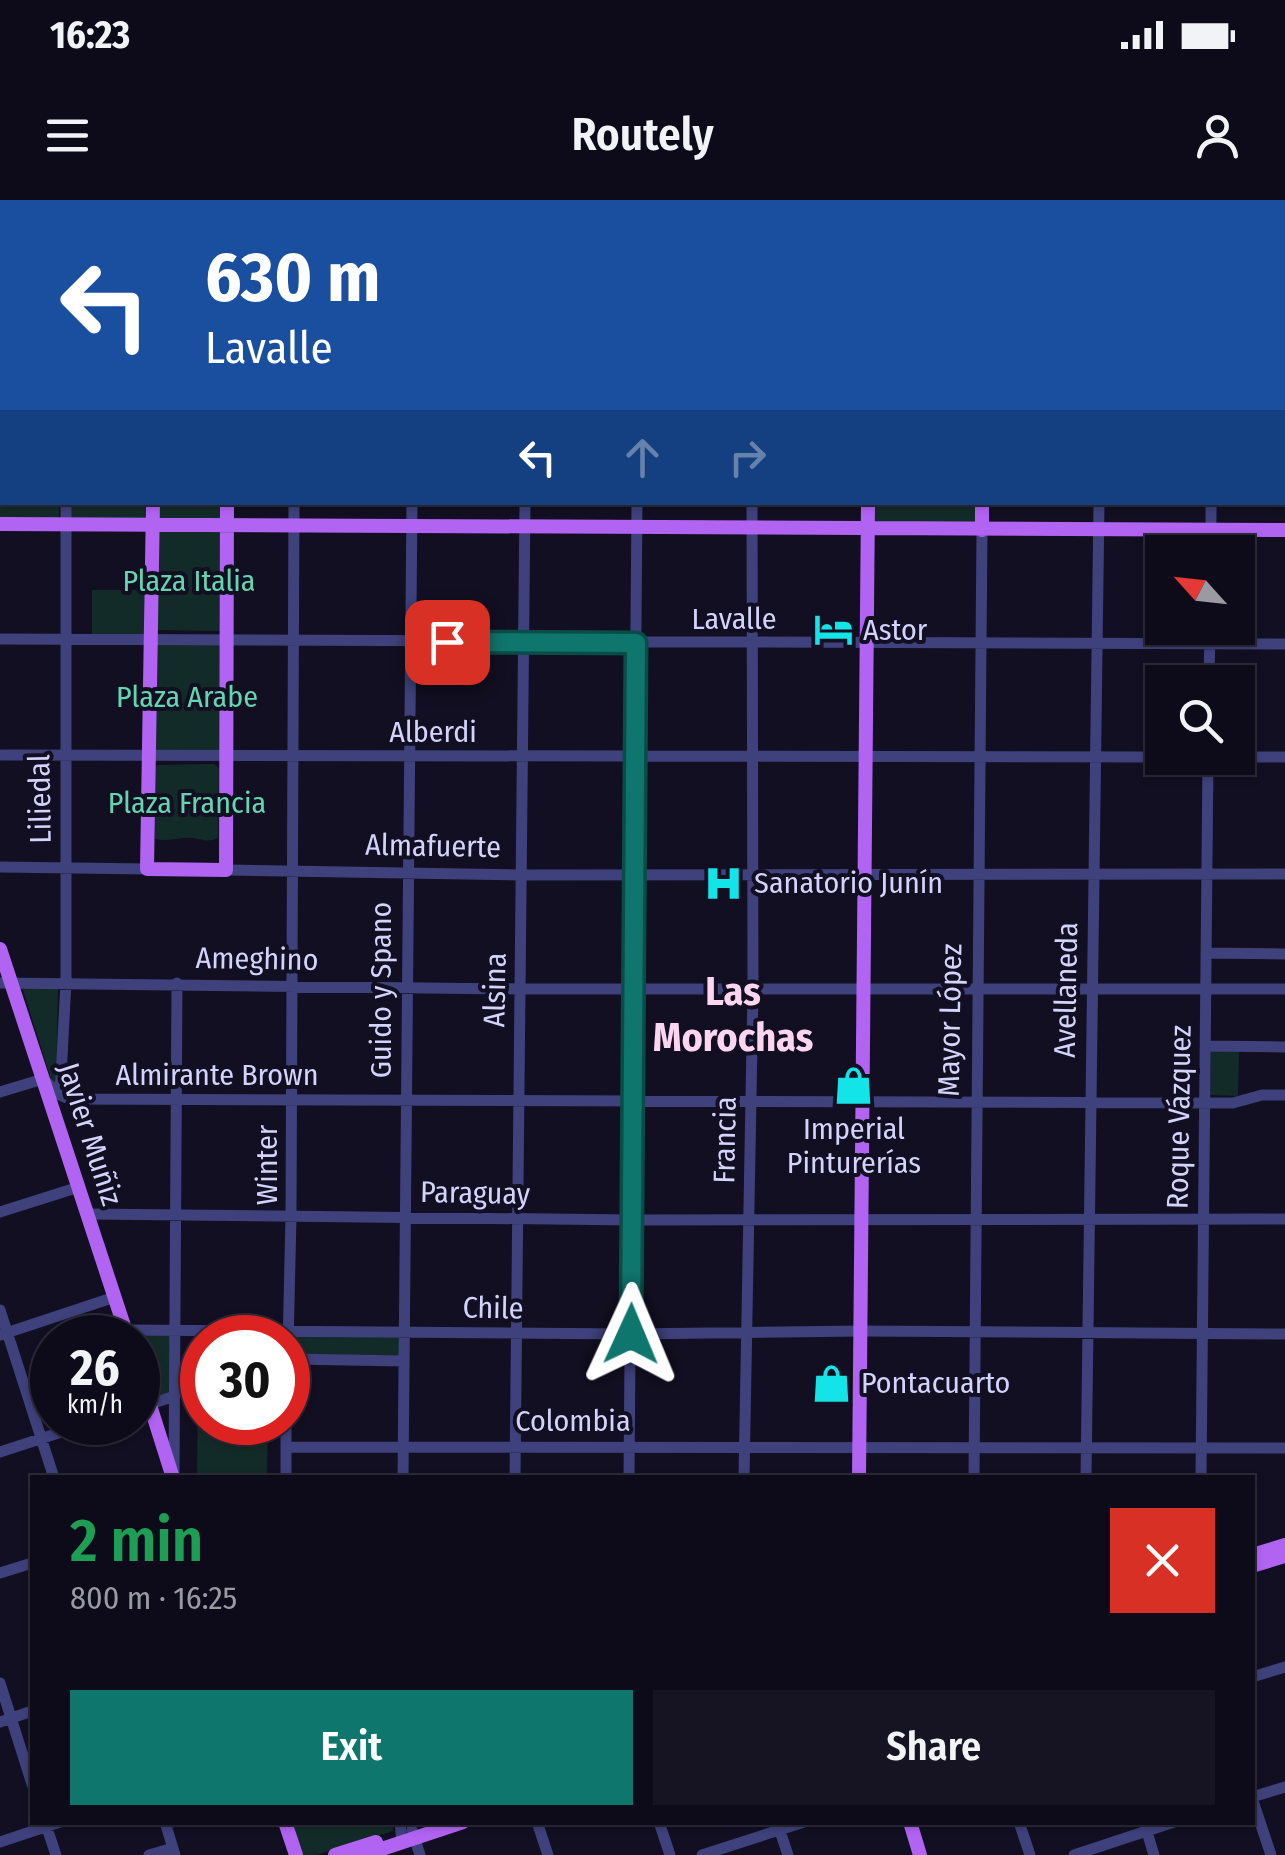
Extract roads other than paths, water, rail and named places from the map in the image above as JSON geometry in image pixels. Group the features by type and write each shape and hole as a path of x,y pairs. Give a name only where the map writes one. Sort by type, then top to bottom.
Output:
{"main road":[{"path":"147,869 152,505"},
{"path":"226,870 227,505"},
{"path":"859,1475 868,505"},
{"name":"Mayor López","path":"982,505 982,530"},
{"path":"0,524 1285,530"},
{"name":"Almafuerte","path":"147,869 226,870"},
{"name":"Javier Muñiz","path":"0,948 5,982 43,1079 121,1315"},
{"path":"160,1445 173,1475"},
{"path":"1255,1554 1285,1545"},
{"path":"1255,1565 1285,1556"},
{"path":"286,1825 296,1855"},
{"path":"335,1855 449,1825"},
{"path":"901,1825 910,1855"},
{"path":"911,1825 920,1855"},
{"path":"364,1855 406,1834"}],"street":[{"name":"Liliedal","path":"60,1096 66,982 66,505"},
{"name":"Winter","path":"290,1315 294,505"},
{"name":"Guido y Spano","path":"402,1475 412,505"},
{"name":"Alsina","path":"515,1475 525,505"},
{"path":"629,1475 637,505"},
{"name":"Francia","path":"744,1475 753,988 752,505"},
{"name":"Avellaneda","path":"1086,1475 1099,505"},
{"path":"1211,505 1211,535"},
{"name":"Mayor López","path":"974,1475 982,530"},
{"name":"Lavalle","path":"0,639 1145,644"},
{"name":"Lavalle","path":"1255,644 1285,644"},
{"name":"Alberdi","path":"0,755 1145,757"},
{"path":"1255,757 1285,757"},
{"name":"Roque Vázquez","path":"1201,1475 1208,775"},
{"name":"Almafuerte","path":"0,867 147,869"},
{"name":"Almafuerte","path":"226,870 522,876 1285,874"},
{"path":"1206,953 1285,954"},
{"name":"Ameghino","path":"5,982 520,989 1285,989"},
{"path":"174,1475 178,984"},
{"path":"1205,1046 1285,1047"},
{"path":"0,1092 43,1079 60,1096"},
{"name":"Almirante Brown","path":"60,1096 863,1103 1238,1103 1262,1094 1285,1096"},
{"path":"0,1212 79,1187"},
{"name":"Paraguay","path":"88,1214 634,1220 1285,1218"},
{"path":"4,1334 115,1297"},
{"path":"0,1310 4,1334 30,1408"},
{"name":"Chile","path":"160,1331 180,1330"},
{"name":"Chile","path":"310,1331 1285,1334"},
{"path":"310,1359 404,1360"},
{"path":"160,1401 174,1396"},
{"path":"0,1452 30,1442"},
{"path":"43,1445 53,1475"},
{"path":"286,1447 286,1475"},
{"name":"Colombia","path":"286,1447 1285,1448"},
{"path":"0,1574 30,1564"},
{"path":"1255,1677 1285,1667"},
{"path":"0,1683 6,1720 30,1779"},
{"path":"6,1720 30,1713"},
{"path":"1255,1797 1285,1786"},
{"path":"1255,1807 1271,1855"},
{"path":"0,1842 46,1825 56,1855"},
{"path":"150,1855 174,1851 166,1825"},
{"path":"539,1825 548,1855"},
{"path":"659,1825 670,1855"},
{"path":"1020,1825 1030,1855"},
{"path":"702,1855 778,1827 788,1855"},
{"path":"1074,1855 1145,1827 1154,1855"},
{"path":"406,1834 420,1855"}],"place":[{"name":"Astor","path":"833,630"},
{"name":"Sanatorio Junín","path":"724,883"},
{"name":"Imperial Pinturerías","path":"854,1085"},
{"name":"Pontacuarto","path":"831,1383"}],"district":[{"name":"Las Morochas","path":"733,1015"}],"park label":[{"name":"Plaza Italia","path":"189,581"},
{"name":"Plaza Arabe","path":"187,697"},
{"name":"Plaza Francia","path":"187,803"}]}
